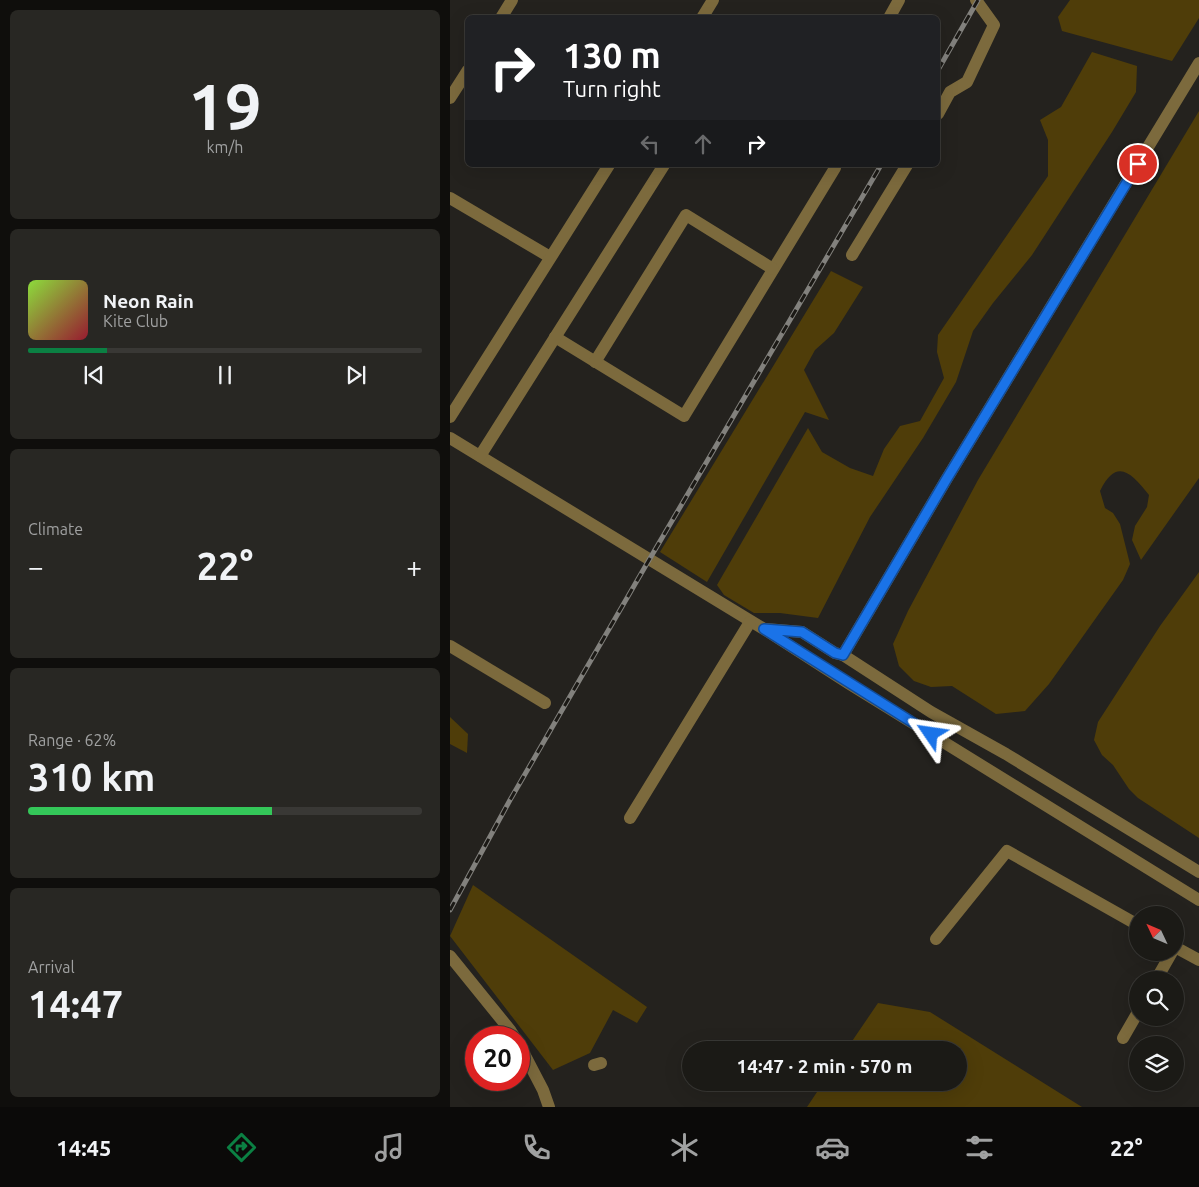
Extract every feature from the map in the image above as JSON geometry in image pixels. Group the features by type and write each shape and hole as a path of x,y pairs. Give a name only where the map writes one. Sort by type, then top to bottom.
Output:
{"street":[{"path":"503,15 512,0"},
{"path":"704,15 713,0"},
{"path":"891,15 899,0"},
{"path":"940,110 950,92 967,82 994,25 976,0"},
{"path":"843,655 946,480 1199,63"},
{"path":"450,98 465,75"},
{"path":"450,416 607,167"},
{"path":"480,456 663,167"},
{"path":"555,337 684,416 835,167"},
{"path":"852,255 905,167"},
{"path":"450,198 550,257"},
{"path":"595,362 686,215 773,269"},
{"path":"450,438 764,629 1199,900"},
{"path":"630,818 750,622"},
{"path":"764,629 802,632 835,653 843,655 931,712 1006,754 1199,872"},
{"path":"450,646 545,703"},
{"path":"936,939 1007,851 1129,921"},
{"path":"1184,952 1199,960"},
{"path":"450,956 507,1026"},
{"path":"1123,1038 1130,1026"},
{"path":"530,1065 543,1090 549,1107"}],"shaded area":[{"path":"1070,0 1199,0 1199,18 1172,61 1062,31 1058,17"},
{"path":"1092,52 1137,66 1136,92 1032,255 973,331 956,382 923,438 870,517 818,618 780,613 754,613 724,595 717,585 808,428 822,452 850,468 873,476 884,449 900,426 920,421 944,378 937,352 938,335 1048,176 1048,140 1040,120 1061,107"},
{"path":"1199,111 1199,478 1141,560 1132,540 1135,526 1147,507 1149,495 1136,480 1124,472 1112,474 1106,481 1100,491 1105,508 1113,513 1120,524 1130,564 1123,580 1049,684 1025,711 996,714 952,686 931,687 914,681 899,666 893,644 908,611 978,480"},
{"path":"831,271 863,287 834,333 815,350 804,370 829,420 805,412 707,582 660,552"},
{"path":"1199,572 1199,838 1138,798 1129,789 1113,765 1102,755 1094,740 1098,722 1160,626"},
{"path":"450,717 468,734 467,753 450,744"},
{"path":"473,885 647,1007 637,1023 613,1010 590,1053 553,1070 530,1040 530,1026 519,1026 450,936"},
{"path":"878,1003 930,1012 1082,1107 807,1107 818,1091 967,1091 967,1041 852,1041"}],"railway":[{"path":"940,66 978,0"},
{"path":"450,910 510,800 880,167"}],"route":[{"path":"931,734 764,629 802,632 835,653 843,655 946,480 1138,164"}]}
